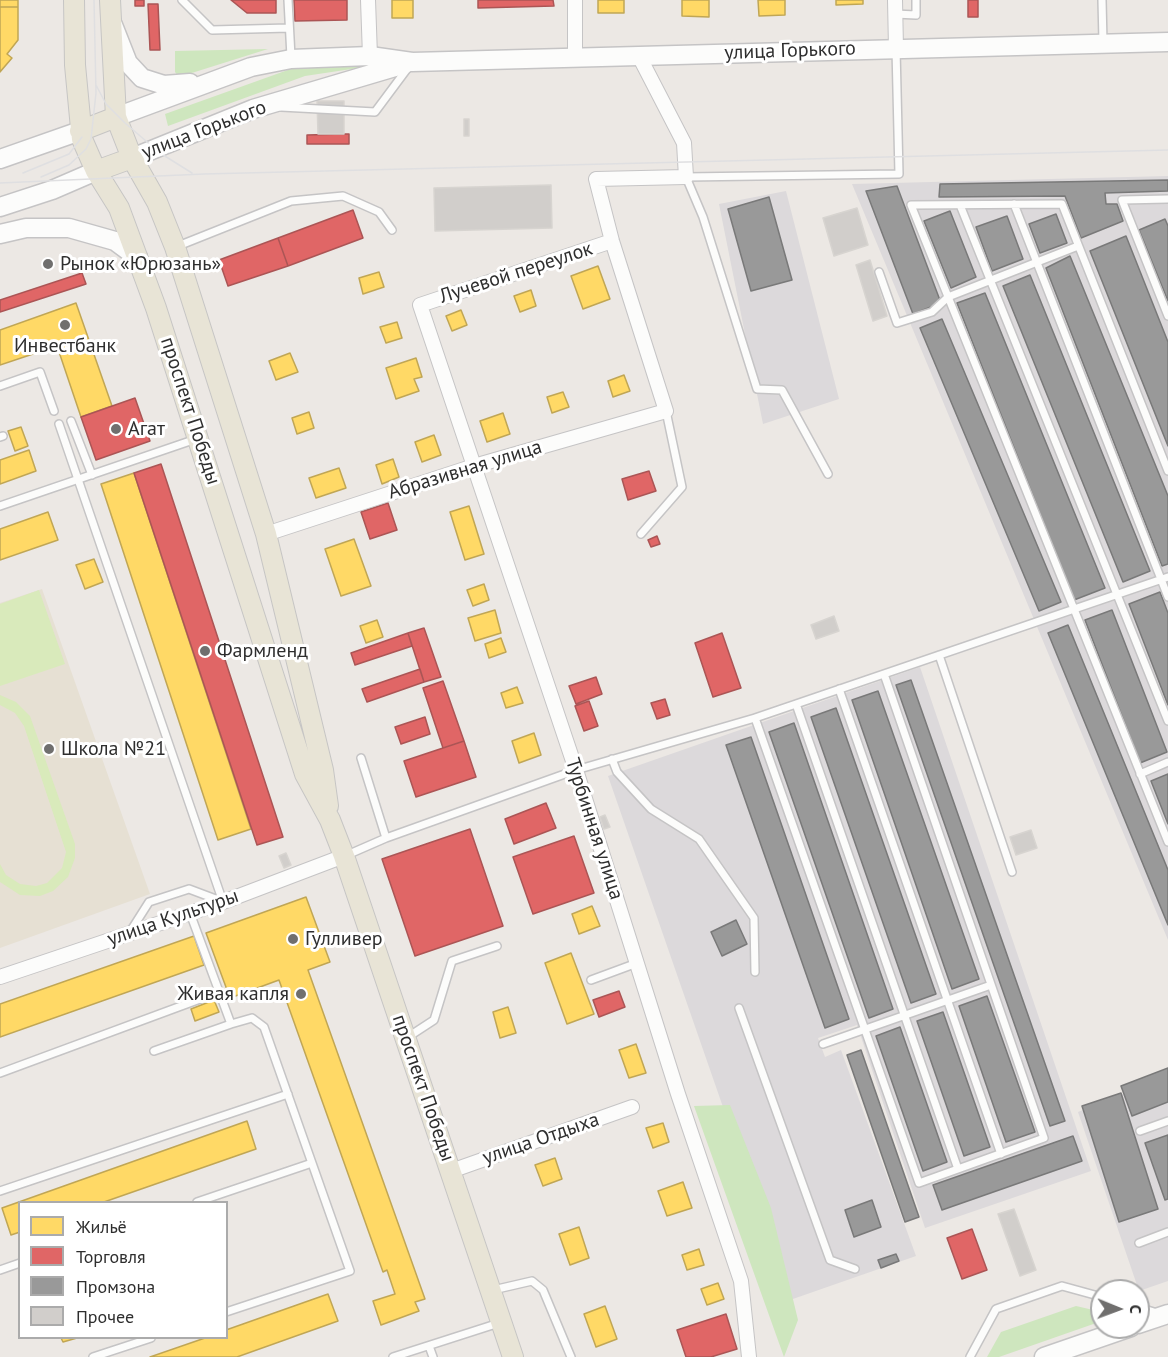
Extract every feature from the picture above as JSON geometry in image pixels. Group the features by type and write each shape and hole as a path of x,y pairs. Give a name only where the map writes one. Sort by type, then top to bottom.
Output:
{"main road":[{"name":"проспект Победы","path":"74,0 80,131 96,171 119,208 138,258 305,774 330,820 344,856 513,1357"},
{"name":"проспект Победы","path":"110,9 116,117 132,158 157,202 175,247 266,534 323,770 330,820"},
{"name":"улица Горького","path":"80,131 116,117"},
{"name":"улица Горького","path":"96,171 132,158"}],"street":[{"path":"368,0 370,56"},
{"path":"575,0 575,58"},
{"path":"895,7 896,48"},
{"name":"улица Горького","path":"110,9 128,63 142,78 164,85 212,81"},
{"name":"улица Горького","path":"116,117 251,67 291,59 370,56 412,62 1168,42"},
{"path":"639,56 684,144 686,177 596,178 612,241 666,411"},
{"name":"улица Горького","path":"132,158 264,105 412,62"},
{"name":"улица Горького","path":"0,159 80,131"},
{"name":"улица Горького","path":"0,207 52,190 96,171"},
{"path":"0,234 26,228 69,228 115,241 138,258"},
{"name":"Лучевой переулок","path":"420,304 612,241"},
{"name":"Турбинная улица","path":"420,304 576,770 741,1281 749,1357"},
{"name":"Абразивная улица","path":"266,534 474,466 666,411"},
{"name":"улица Культуры","path":"0,977 223,902 344,856"},
{"name":"улица Отдыха","path":"451,1171 632,1107"},
{"path":"1150,1320 1167,1314"},
{"path":"1044,1357 1078,1352 1106,1339"}],"lane":[{"path":"182,0 212,30 289,28"},
{"path":"288,0 291,59"},
{"path":"895,7 916,15 916,0"},
{"path":"1102,0 1103,42"},
{"path":"828,474 782,390 757,389 702,217 686,177 899,174 896,48"},
{"path":"264,105 309,110 375,112 412,62"},
{"path":"175,247 291,201 343,196 379,213 392,230"},
{"path":"1168,199 1122,200 1168,316"},
{"path":"1014,204 1165,578 1168,597"},
{"path":"1168,471 1062,204 911,205 1072,610 1168,842"},
{"path":"960,205 1168,722"},
{"path":"879,272 897,323 932,312 948,297 1078,246"},
{"path":"0,386 40,372 54,411"},
{"path":"641,534 682,487 666,411"},
{"path":"71,421 92,475"},
{"path":"59,424 223,902"},
{"path":"0,506 198,438"},
{"path":"344,856 386,838 576,770 755,718 1165,578"},
{"path":"939,655 1012,872"},
{"path":"755,718 920,1183 1044,1138 884,674"},
{"path":"839,689 1001,1154"},
{"path":"796,704 958,1169"},
{"path":"361,758 386,838"},
{"path":"612,759 617,772 651,809 699,839 754,918 754,972"},
{"path":"1140,774 1168,762"},
{"path":"129,933 149,902 169,895 189,889 223,902"},
{"path":"190,913 231,1024"},
{"path":"406,1038 434,1020 452,961 497,946"},
{"path":"591,980 637,963"},
{"path":"823,1044 991,985"},
{"path":"0,1073 219,992"},
{"path":"739,1008 830,1260 855,1269"},
{"path":"154,1051 248,1018 262,1024 351,1271 228,1311"},
{"path":"0,1191 288,1095"},
{"path":"1140,1131 1168,1121"},
{"path":"203,1201 312,1163"},
{"path":"1139,1243 1168,1232"},
{"path":"0,1270 18,1264"},
{"path":"491,1291 532,1281 543,1290 571,1357"},
{"path":"970,1357 996,1309 1062,1286 1090,1294"},
{"path":"1150,1310 1167,1314"},
{"path":"393,1357 502,1322"},
{"path":"93,1357 132,1340"},
{"path":"429,1346 433,1357"}],"shaded area":[{"path":"1168,176 1168,940 852,184"},
{"path":"786,191 839,399 763,424 719,204"},
{"name":"Школа №21","path":"42,589 150,894 0,948 0,603"},
{"path":"920,667 1091,1171 925,1228 857,1025 818,1038 825,1057 841,1050 916,1256 790,1300 608,776"},
{"path":"1168,1076 1168,1281 1150,1287 1150,1279 1135,1279 1078,1112"}],"green space":[{"path":"268,49 179,77 175,72 175,51"},
{"path":"385,64 305,76 168,126 165,114 299,66"},
{"path":"39,590 65,664 0,686 0,604"},
{"path":"0,695 16,702 30,716 75,844 75,858 68,877 53,891 40,896 20,895 0,882 0,864 6,875 20,884 36,886 47,883 62,868 66,852 24,726 15,713 0,705"},
{"path":"730,1105 771,1208 798,1320 784,1357 694,1106"},
{"path":"1076,1306 1090,1309 1090,1325 999,1357 987,1357 1001,1332"}],"building: Жильё":[{"path":"0,0 18,0 18,7 0,7"},
{"path":"392,0 413,0 413,18 392,18"},
{"path":"598,0 624,0 624,13 598,13"},
{"path":"682,0 709,0 709,17 682,16"},
{"path":"758,0 785,0 785,15 759,16"},
{"path":"836,0 863,0 863,4 836,5"},
{"path":"0,7 18,7 18,40 7,54 12,58 0,72"},
{"path":"598,266 610,299 583,309 571,276"},
{"path":"379,272 384,287 363,294 359,278"},
{"path":"531,290 536,306 520,312 514,296"},
{"path":"76,303 112,406 81,417 57,346 0,365 0,330"},
{"path":"461,310 467,325 452,331 446,316"},
{"path":"397,322 402,338 386,343 380,327"},
{"path":"290,353 298,372 276,380 269,361"},
{"path":"416,358 422,377 414,379 419,391 396,399 386,368"},
{"path":"624,375 630,391 613,397 608,381"},
{"path":"563,392 569,407 552,413 547,397"},
{"path":"309,412 314,428 297,434 292,418"},
{"path":"503,413 510,434 487,442 480,421"},
{"path":"21,427 28,446 15,451 8,431"},
{"path":"434,435 441,455 422,462 415,442"},
{"path":"29,450 36,471 0,484 0,460"},
{"path":"393,459 399,477 382,484 376,465"},
{"path":"339,468 346,488 316,498 309,478"},
{"path":"134,473 251,829 218,840 101,484"},
{"path":"469,506 484,554 465,560 450,512"},
{"path":"48,512 58,540 0,560 0,529"},
{"path":"354,539 371,586 341,596 325,549"},
{"path":"94,559 103,582 85,589 76,565"},
{"path":"484,584 489,600 473,606 467,590"},
{"path":"495,610 501,633 475,641 468,618"},
{"path":"377,620 383,637 366,643 360,626"},
{"path":"501,638 506,652 489,658 485,644"},
{"path":"517,687 523,703 506,708 501,693"},
{"path":"534,733 541,755 519,763 512,741"},
{"path":"306,897 330,962 308,970 425,1299 415,1302 419,1311 381,1325 373,1301 395,1294 387,1270 383,1272 279,980 230,998 206,933"},
{"path":"592,906 600,926 579,934 572,914"},
{"path":"194,936 204,965 0,1037 0,1004"},
{"path":"571,953 594,1014 567,1024 545,963"},
{"path":"214,1000 219,1012 195,1021 191,1009"},
{"path":"508,1007 516,1033 500,1038 493,1012"},
{"path":"636,1044 646,1073 629,1078 619,1050"},
{"path":"247,1121 256,1149 107,1201 22,1201"},
{"path":"663,1123 669,1142 653,1148 646,1128"},
{"path":"555,1158 562,1179 543,1186 535,1165"},
{"path":"683,1182 692,1208 667,1216 658,1191"},
{"path":"18,1202 18,1233 11,1235 2,1208"},
{"path":"579,1227 589,1258 570,1265 559,1234"},
{"path":"699,1249 704,1265 687,1270 682,1255"},
{"path":"718,1283 724,1299 707,1305 701,1289"},
{"path":"328,1294 338,1321 237,1357 150,1357 202,1339 228,1339 228,1329"},
{"path":"605,1306 617,1339 596,1347 584,1314"}],"building: Торговля":[{"path":"135,0 144,0 144,6 135,6"},
{"path":"231,0 276,0 276,13 247,13"},
{"path":"294,0 347,0 347,20 295,21"},
{"path":"478,0 553,0 554,6 478,8"},
{"path":"968,0 978,0 978,17 968,17"},
{"path":"148,4 158,4 160,50 150,50"},
{"path":"349,134 349,144 307,144 307,135"},
{"path":"353,210 363,238 288,266 278,238"},
{"path":"278,238 288,266 228,286 219,260"},
{"path":"82,273 86,284 0,312 0,300"},
{"name":"Агат","path":"135,398 150,441 96,460 81,417"},
{"path":"161,464 283,837 257,845 134,473"},
{"path":"649,471 656,491 628,500 622,479"},
{"path":"388,503 397,530 370,539 361,512"},
{"path":"657,536 660,544 651,547 648,540"},
{"path":"424,628 441,677 424,682 408,633"},
{"path":"408,633 412,646 355,665 351,653"},
{"path":"722,633 741,688 713,697 695,643"},
{"path":"420,669 424,682 367,702 362,689"},
{"path":"596,677 602,694 576,704 569,686"},
{"path":"443,681 464,741 443,748 423,688"},
{"path":"665,699 670,715 657,719 651,703"},
{"path":"589,701 598,726 584,731 575,706"},
{"path":"425,717 430,734 401,744 395,727"},
{"path":"464,741 476,777 416,797 404,761"},
{"path":"546,803 556,828 514,844 505,819"},
{"path":"470,829 503,926 415,956 382,859"},
{"path":"574,836 594,893 533,914 513,857"},
{"path":"619,991 625,1007 599,1017 593,1000"},
{"path":"972,1229 987,1270 962,1279 947,1238"},
{"path":"726,1314 737,1349 711,1357 686,1357 677,1330"}],"building: Промзона":[{"path":"1168,180 1168,191 1105,193 1106,204 1117,204 1123,221 1081,238 1065,196 939,197 940,184"},
{"path":"897,186 941,303 913,314 866,191"},
{"path":"769,197 792,280 751,291 728,209"},
{"path":"950,211 976,277 951,288 924,221"},
{"path":"1056,214 1067,243 1040,253 1029,224"},
{"path":"1007,216 1023,259 992,271 976,227"},
{"path":"1165,219 1168,226 1168,301 1139,230"},
{"path":"1126,236 1168,342 1168,446 1090,251"},
{"path":"1070,256 1168,496 1168,564 1162,566 1046,268"},
{"path":"1030,275 1150,571 1123,582 1003,286"},
{"path":"985,293 1105,588 1074,600 957,303"},
{"path":"942,319 1061,602 1039,611 920,328"},
{"path":"1160,592 1168,613 1168,705 1129,604"},
{"path":"1112,610 1167,752 1140,763 1085,620"},
{"path":"1068,625 1168,870 1168,925 1048,633"},
{"path":"911,680 1065,1121 1050,1126 896,685"},
{"path":"878,691 979,979 952,989 852,700"},
{"path":"836,708 936,994 911,1003 811,717"},
{"path":"794,723 893,1009 869,1018 769,732"},
{"path":"751,737 849,1019 825,1028 726,745"},
{"path":"1168,774 1168,824 1151,781"},
{"path":"736,920 747,944 722,956 711,932"},
{"path":"987,996 1035,1132 1006,1142 959,1006"},
{"path":"943,1012 990,1147 964,1156 917,1021"},
{"path":"900,1027 947,1162 923,1171 876,1036"},
{"path":"861,1050 919,1217 905,1222 847,1055"},
{"path":"1168,1068 1168,1102 1132,1116 1121,1086"},
{"path":"1121,1093 1158,1209 1119,1222 1082,1106"},
{"path":"1168,1135 1168,1199 1165,1200 1145,1143"},
{"path":"1073,1136 1082,1161 942,1210 933,1185"},
{"path":"872,1200 881,1227 854,1237 845,1210"},
{"path":"896,1254 899,1261 881,1268 878,1260"}],"building: Прочее":[{"path":"317,101 344,101 344,134 318,134"},
{"path":"464,119 469,119 469,136 464,136"},
{"path":"551,185 552,228 435,231 434,188"},
{"path":"857,208 868,245 834,256 823,218"},
{"path":"870,260 887,316 873,321 856,265"},
{"path":"834,616 839,631 816,639 811,625"},
{"path":"605,815 610,827 604,829 600,817"},
{"path":"1031,830 1037,848 1016,855 1010,837"},
{"path":"286,853 291,865 284,868 279,856"},
{"path":"1014,1209 1036,1270 1020,1276 998,1214"}],"tram line":[{"path":"41,177 69,165 86,149 91,139 96,93 94,0"},
{"path":"96,85 106,104 125,123 160,153 192,173"},
{"path":"23,173 69,154 82,137"},
{"path":"0,183 204,174 1168,150"}],"place":[{"name":"Рынок «Юрюзань»","path":"48,264"},
{"name":"Инвестбанк","path":"65,325"},
{"name":"Агат","path":"116,429"},
{"name":"Фармленд","path":"205,651"},
{"name":"Школа №21","path":"49,749"},
{"name":"Гулливер","path":"293,939"},
{"name":"Живая капля","path":"301,994"}]}
